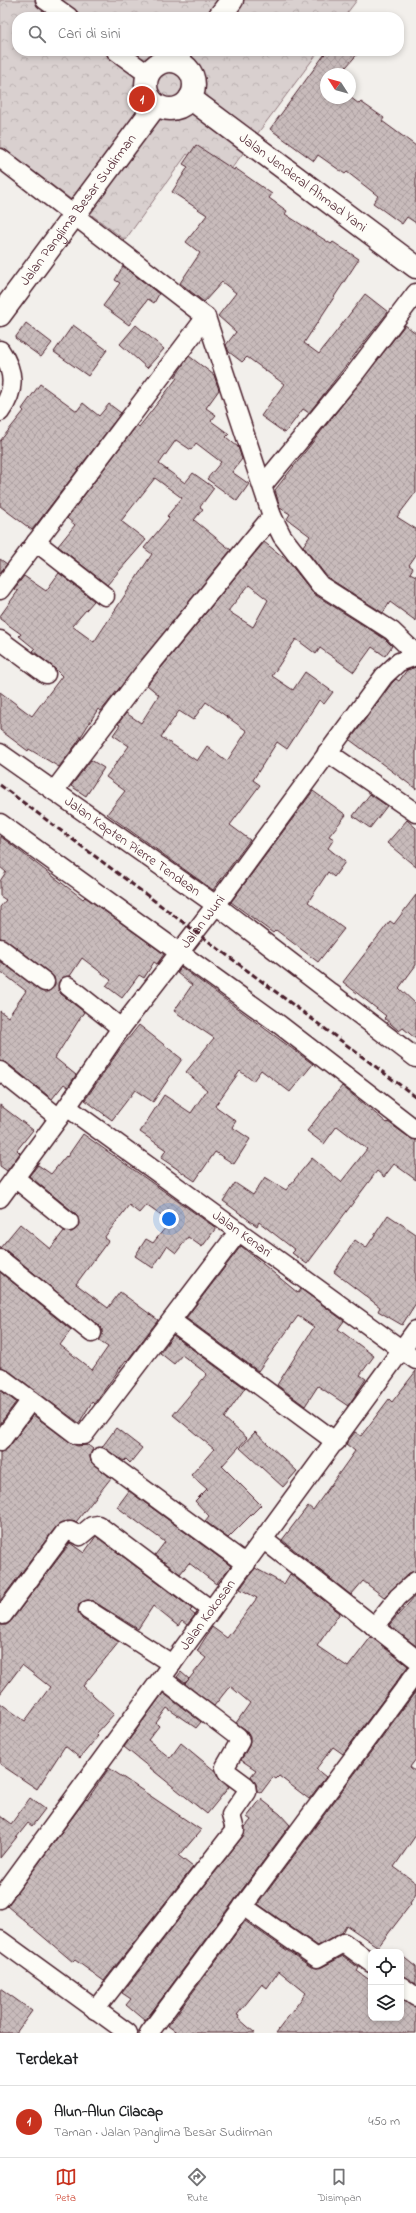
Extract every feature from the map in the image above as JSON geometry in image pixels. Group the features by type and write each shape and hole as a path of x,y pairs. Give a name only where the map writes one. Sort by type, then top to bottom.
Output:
{"main road":[{"path":"223,12 232,0"},
{"path":"190,58 190,72 194,90 190,98 177,108 163,108 156,105 147,91 146,83 149,75 154,68 168,62 177,62 190,58"},
{"name":"Jalan Jenderal Ahmad Yani","path":"190,98 416,267"},
{"name":"Jalan Panglima Besar Sudirman","path":"0,315 156,105"}],"street":[{"path":"45,0 62,12"},
{"path":"123,56 149,75"},
{"path":"0,158 206,317 272,516 282,536 320,585 392,631 416,655"},
{"path":"263,486 356,372 416,293"},
{"path":"0,590 206,317"},
{"path":"0,350 5,357 11,375 12,391 0,412"},
{"path":"54,791 142,675 272,516"},
{"path":"36,542 105,596"},
{"path":"0,640 46,674"},
{"name":"Jalan Wuni","path":"0,1198 63,1112 121,1028 216,905 384,676 400,662 416,655"},
{"path":"327,752 416,813"},
{"name":"Jalan Kapten Pierre Tendean","path":"0,753 216,905 416,1058"},
{"path":"0,823 280,1025 416,1130"},
{"path":"0,948 45,982"},
{"path":"68,986 121,1028"},
{"name":"Jalan Kenari","path":"0,1071 239,1231 409,1355"},
{"path":"15,1178 69,1222"},
{"path":"0,1378 77,1435 84,1435 239,1231"},
{"path":"0,1259 92,1333"},
{"path":"172,1321 336,1442"},
{"name":"Jalan Kokosan","path":"0,1899 336,1442 409,1355 416,1330"},
{"path":"0,1442 31,1400"},
{"path":"100,1456 246,1564"},
{"path":"1,1615 64,1533 70,1531 80,1536 92,1526 98,1525 212,1610"},
{"path":"264,1540 416,1659"},
{"path":"374,1627 398,1597 416,1581"},
{"path":"88,1610 172,1664"},
{"path":"149,2033 416,1674"},
{"path":"95,2010 235,1830 231,1815 247,1792 246,1786 225,1769 225,1764 240,1741 238,1737 162,1679"},
{"path":"243,1906 317,1958 344,1943 368,1961"},
{"path":"0,1940 128,2033"},
{"path":"404,1988 416,1997"}],"green space":[{"path":"0,0 357,0 348,12 12,12 12,56 315,56 223,180 187,154 125,240 0,146"}],"building":[{"path":"323,56 356,56 345,68 320,68 320,104 356,104 356,102 359,104 361,102 384,118 382,121 416,146 416,223 407,217 402,224 373,203 378,196 347,172 345,174 318,155 314,161 270,129"},
{"path":"196,145 234,170 235,168 272,194 269,198 287,211 285,214 331,244 333,242 359,259 304,343 319,354 365,294 388,312 309,413 303,409 285,433 261,416 284,384 247,357 242,362 229,352 226,345 236,332 218,316 236,293 222,282 204,302 180,283 200,253 186,242 207,215 172,192 188,167 183,164"},
{"path":"123,266 159,294 154,303 148,299 129,325 103,306 120,283 115,280"},
{"path":"26,323 52,343 41,357 15,338"},
{"path":"73,325 107,350 88,376 54,352"},
{"path":"136,325 164,349 147,368 120,344"},
{"path":"405,325 416,333 416,492 397,517 416,529 416,555 409,565 413,568 410,573 416,576 416,621 390,602 383,613 327,577 303,546 310,536 287,519 290,514 280,508 275,490"},
{"path":"189,356 214,375 219,390 206,408 216,415 211,421 229,434 226,437 238,447 242,459 232,472 249,484 237,501 207,479 221,462 196,443 191,450 176,440 159,464 185,483 193,473 214,488 200,507 203,509 194,520 231,550 101,711 98,709 77,743 59,767 29,749 28,751 0,730 0,692 32,716 62,676 33,651 35,649 19,636 21,634 0,619 0,616 18,591 14,589 24,576 46,591 59,573 94,601 72,626 94,642 152,554 144,548 169,518 167,516 182,498 155,478 121,521 146,540 107,585 58,546 75,525 67,518 137,425 139,427 177,378 175,377"},
{"path":"40,384 77,411 83,403 99,416 109,404 121,413 32,530 0,506 0,441 24,411 22,409"},
{"path":"264,542 287,560 314,594 385,639 392,646 385,656 372,647 354,672 320,648 316,654 296,639 272,676 293,690 305,672 333,692 324,704 319,700 287,749 277,742 253,780 260,785 230,825 250,840 213,890 107,814 125,791 106,777 129,746 113,735 120,725 118,724 126,713 141,723 159,695 147,685","holes":["249,585 268,600 253,627 228,611","206,702 247,731 227,761 207,746 197,761 161,737 179,711 193,720"]},
{"path":"0,559 7,564 0,573"},
{"path":"416,667 416,789 350,740 392,683 396,679 399,681 407,670"},
{"path":"91,760 104,768 86,796 71,786"},
{"path":"313,791 346,815 329,836 334,839 328,848 345,862 334,877 328,872 308,902 344,929 318,962 276,930 273,933 231,902"},
{"path":"370,794 387,806 370,828 353,816"},
{"path":"407,820 416,828 416,867 387,843"},
{"path":"0,836 83,899 85,897 164,954 157,964 154,962 144,978 139,975 122,998 106,986 111,980 82,958 70,976 60,980 58,989 61,994 84,1012 55,1058 76,1075 68,1087 64,1084 52,1099 7,1063 0,1061 0,1011 8,1017 26,991 0,971 0,961 43,992 49,991 55,983 51,974 6,940 0,938 0,907 6,900 0,896 0,881 6,872 0,867"},
{"path":"416,895 416,965 399,988 416,1004 416,1039 403,1028 399,1031 384,1018 386,1016 343,982 390,921 394,924"},
{"path":"181,967 313,1064 290,1092 261,1070 253,1081 240,1071 215,1106 236,1121 232,1127 250,1139 234,1164 215,1152 195,1181 161,1158 166,1150 140,1132 164,1095 191,1113 207,1090 186,1072 214,1038 174,1011 192,985 177,973"},
{"path":"139,1025 182,1059 153,1102 135,1090 112,1120 85,1100 120,1049"},
{"path":"342,1086 387,1123 388,1122 410,1138 416,1140 416,1180 394,1164 384,1177 377,1171 307,1264 292,1253 295,1250 259,1222 257,1226 223,1201 235,1183 253,1195 265,1177 286,1190 312,1158 341,1182 367,1149 337,1126 324,1144 307,1131"},
{"path":"0,1105 33,1130 17,1150 20,1153 7,1171 0,1166"},
{"path":"83,1134 216,1228 202,1247 188,1237 176,1253 167,1246 153,1268 135,1256 146,1239 153,1243 170,1222 146,1205 139,1213 129,1205 104,1238 108,1241 76,1284 108,1308 120,1292 158,1320 127,1361 126,1360 94,1404 92,1402 79,1423 6,1369 0,1367 0,1272 71,1330 60,1345 92,1370 108,1347 99,1341 102,1335 102,1329 7,1251 0,1248 20,1224 50,1249 64,1231 72,1232 77,1228 79,1223 76,1214 29,1176 38,1165 51,1174 66,1156 67,1157"},
{"path":"388,1215 416,1234 416,1303 402,1325 378,1311 380,1307 334,1272 355,1240 366,1248"},
{"path":"241,1246 298,1293 301,1289 344,1321 338,1329 374,1356 360,1375 366,1379 348,1406 318,1386 305,1406 277,1385 314,1327 298,1316 258,1371 186,1318"},
{"path":"173,1335 245,1388 224,1418 247,1438 222,1466 261,1505 228,1538 205,1521 209,1516 195,1501 207,1489 191,1475 214,1449 173,1415 207,1374 182,1355 174,1364 160,1353"},
{"path":"416,1371 416,1571 409,1573 384,1597 363,1581 351,1595 282,1540 308,1506 313,1510 355,1451 346,1444 355,1432 361,1436 389,1399 392,1402"},
{"path":"0,1390 16,1402 0,1424"},
{"path":"33,1415 71,1443 77,1446 88,1445 93,1449 90,1455 91,1462 111,1478 76,1522 67,1521 56,1527 0,1601 0,1452 8,1448"},
{"path":"116,1428 142,1448 130,1463 126,1459 124,1461 102,1447"},
{"path":"255,1432 297,1471 283,1487 240,1448"},
{"path":"129,1491 231,1566 216,1584 189,1563 180,1574 155,1555 165,1542 117,1507"},
{"path":"96,1536 192,1609 190,1611 195,1615 187,1625 182,1621 178,1626 153,1606 138,1629 93,1601 88,1600 79,1604 78,1610 82,1619 119,1642 83,1686 114,1714 96,1734 98,1736 80,1758 65,1746 37,1789 0,1764 0,1703 25,1721 50,1687 22,1665 0,1694 0,1625 6,1625 11,1621 70,1543 84,1553"},
{"path":"255,1568 284,1584 290,1574 340,1613 317,1646 348,1667 371,1637 408,1666 343,1754 333,1747 316,1769 326,1777 309,1799 279,1776 276,1779 273,1777 261,1793 257,1791 256,1784 251,1776 256,1770 241,1760 249,1746 250,1737 245,1729 236,1723 250,1703 230,1686 214,1706 185,1684 206,1658 197,1651 212,1627 227,1638 257,1598 240,1589"},
{"path":"416,1595 416,1646 389,1625"},
{"path":"181,1672 189,1679 185,1683 177,1677"},
{"path":"416,1691 416,1759 410,1767 416,1772 416,1835 394,1867 416,1883 416,1894 410,1903 411,1904 378,1947 346,1925 342,1933 318,1946 258,1904"},
{"path":"163,1693 201,1722 196,1728 167,1708 156,1723 159,1726 148,1740 170,1758 181,1743 215,1771 220,1780 229,1787 207,1814 124,1747"},
{"path":"109,1768 201,1830 179,1856 193,1867 104,1981 75,1960 73,1962 7,1906 86,1799 87,1800"},
{"path":"30,1798 45,1809 32,1826 28,1823 0,1858 0,1816 11,1824"},
{"path":"261,1799 280,1814 290,1825 145,2021 126,2005 131,1999 122,1993 243,1836 245,1827 251,1820 247,1817"},
{"path":"245,1921 311,1967 322,1967 343,1956 359,1968 357,1971 368,1979 368,2021 404,2021 404,2001 416,2007 416,2033 276,2033 306,1993 279,1971 267,1988 262,1984 237,2015 239,2016 238,2018 255,2033 178,2033 168,2026"},
{"path":"404,1957 416,1967 416,1984 404,1978"},
{"path":"0,1988 32,2011 16,2033 0,2033"}],"railway":[{"path":"0,785 416,1097"}],"place":[{"name":"Alun-Alun Cilacap","path":"142,99"}]}
